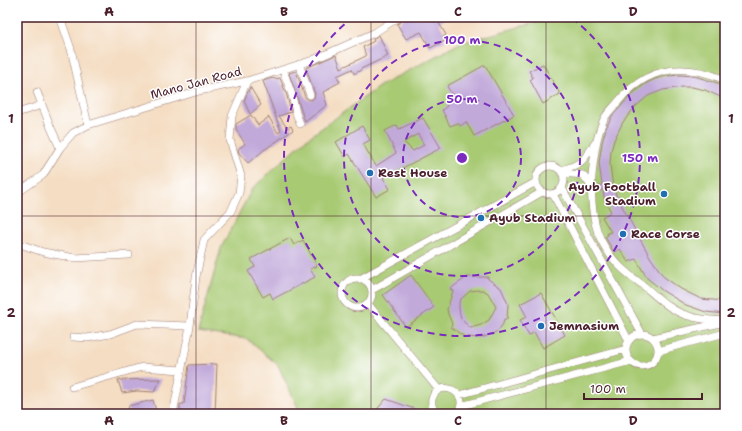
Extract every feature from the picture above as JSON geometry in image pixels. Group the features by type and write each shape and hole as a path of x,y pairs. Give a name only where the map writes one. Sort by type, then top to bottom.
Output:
{"street":[{"path":"60,17 71,49 88,125"},
{"name":"Mano Jan Road","path":"17,193 43,175 60,148 73,133 88,125 199,91 247,81 313,60 374,32 399,17"},
{"path":"299,64 310,95"},
{"path":"725,80 698,70 673,69 648,76 626,92 604,118 597,140 592,177 592,207 600,239 612,258 628,274 677,311 688,316 725,322"},
{"path":"283,70 300,124"},
{"path":"173,414 190,326 196,278 204,240 231,210 239,192 241,176 230,140 232,116 247,81"},
{"path":"37,92 60,148"},
{"path":"17,113 42,105"},
{"path":"562,172 583,162 597,140"},
{"path":"542,192 536,182 537,173 543,167 553,166 562,172 583,175 592,186"},
{"path":"372,290 542,192 553,194 556,193 562,188 565,181 562,172"},
{"path":"360,279 368,283 372,290 372,297 368,304 354,308 349,306 343,298 344,288 351,280 360,279 536,182"},
{"path":"562,188 642,334"},
{"path":"553,194 629,341"},
{"path":"17,243 43,252 75,258 129,255"},
{"path":"368,304 439,390"},
{"path":"702,319 714,324"},
{"path":"653,338 725,322"},
{"path":"73,337 87,338 110,334 137,324 190,326"},
{"path":"658,351 725,333"},
{"path":"642,334 653,338 656,342 658,351 654,360 645,365 636,364 631,361 626,349 629,341 637,335 642,334"},
{"path":"459,395 626,349"},
{"path":"461,406 631,361"},
{"path":"72,387 142,366 181,370"},
{"path":"437,414 432,407 435,394 439,390 448,388 459,395 462,403 456,414"}],"green space":[{"name":"Ayub Stadium","path":"556,17 725,17 725,414 301,414 278,365 247,339 198,332 221,248 252,189 304,141 380,86 460,43"}],"building":[{"path":"404,17 448,17 439,23 446,35 443,37 445,41 430,48 421,32 406,39 397,24 401,22"},
{"path":"379,35 388,56 354,74 352,69 337,76 340,82 323,92 327,105 305,122 289,73 296,71 305,97 312,100 315,94 306,68 336,55 341,68 366,56 363,47 374,41 373,39"},
{"path":"543,64 560,94 543,104 530,80 533,78 529,71"},
{"path":"485,65 514,115 474,136 466,122 460,126 458,123 450,126 442,110 447,106 446,104 454,99 447,86"},
{"path":"680,75 694,76 725,85 725,99 705,90 692,87 663,90 648,96 635,107 623,122 614,140 610,164 613,188 650,257 664,277 681,289 701,299 725,301 725,314 706,312 686,305 663,291 647,278 636,259 628,262 620,249 614,252 605,237 608,235 607,233 611,232 602,217 611,212 604,198 603,190 597,191 597,186 602,185 599,163 606,128 612,116 632,94 645,84 655,79"},
{"path":"273,78 280,78 291,112 279,116 287,128 291,126 293,130 248,163 239,153 238,149 245,144 236,129 236,124 251,115 258,125 269,117 278,133 281,131 263,81"},
{"path":"250,87 261,105 250,114 244,101"},
{"path":"423,118 441,148 383,178 390,189 376,197 349,154 345,157 336,142 362,126 370,140 363,144 376,166 396,153 385,131 397,125 399,129","holes":["418,134 424,145 413,151 404,142"]},
{"path":"290,238 294,245 303,240 317,266 310,269 315,277 273,299 270,293 263,297 248,271 255,267 251,259"},
{"path":"411,275 434,307 406,327 383,295"},
{"path":"467,277 488,277 488,279 501,288 508,304 507,319 504,319 503,324 498,331 487,336 481,338 465,337 451,327 452,324 447,309 453,291 450,289","holes":["483,290 488,293 496,307 489,320 481,325 470,328 461,319 459,303 461,299 470,291"]},
{"name":"Jemnasium","path":"541,293 565,335 543,348 534,332 529,336 520,320 527,317 520,304"},
{"path":"217,364 215,414 180,414 180,404 184,404 189,365"},
{"path":"161,379 154,392 137,391 122,393 118,380"},
{"path":"386,399 426,413 373,414"},
{"path":"153,400 157,414 130,414 128,406"}],"place":[{"name":"Rest House","path":"370,173"},
{"name":"Ayub Football Stadium","path":"664,194"},
{"name":"Ayub Stadium","path":"481,218"},
{"name":"Race Corse","path":"623,234"},
{"name":"Jemnasium","path":"541,326"}]}
